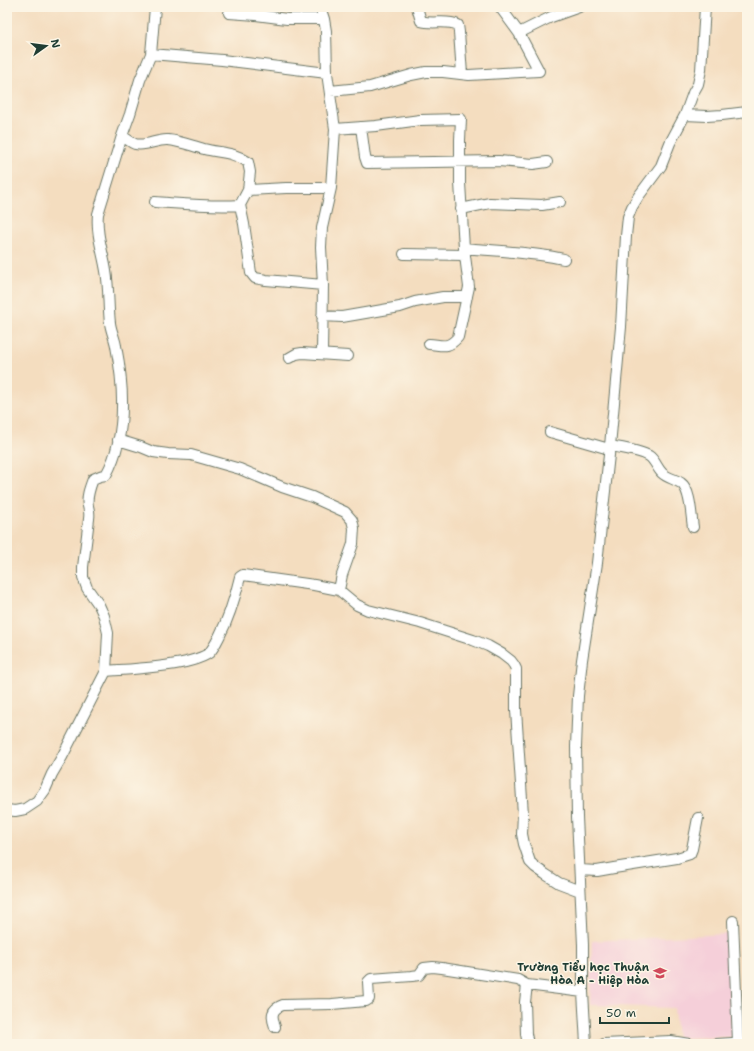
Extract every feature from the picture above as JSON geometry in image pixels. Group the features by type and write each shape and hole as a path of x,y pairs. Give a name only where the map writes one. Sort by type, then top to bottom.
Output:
{"street":[{"path":"7,810 15,811 25,809 37,801 45,790 106,671 107,627 99,605 87,588 83,578 83,567 90,511 88,505 89,490 93,479 106,474 111,465 118,440 122,408 121,383 116,344 110,325 106,273 97,225 98,214 122,136 140,80 151,54 155,7"},
{"path":"320,7 326,31 327,72 335,129 331,188 322,228 322,354"},
{"path":"417,7 421,21 451,22 458,25 462,74"},
{"path":"330,91 370,87 426,72 462,74 539,71 519,33 500,7"},
{"path":"519,33 551,17 579,7"},
{"path":"586,1044 583,992 580,870 576,817 578,696 597,563 621,327 628,218 638,197 661,166 670,143 685,115 698,84 701,70 705,7"},
{"path":"229,13 287,19 324,19"},
{"path":"151,54 222,60 327,72"},
{"path":"685,115 707,116 747,112"},
{"path":"335,129 376,126 420,120 461,119 461,209 469,287 458,337 453,343 447,346 429,344"},
{"path":"361,127 367,163 499,162 533,164 547,162"},
{"path":"122,136 135,144 142,145 160,140 169,140 207,150 230,153 241,157 248,162 250,172 248,190 240,205 251,273 255,278 266,280 323,285"},
{"path":"248,190 331,188"},
{"path":"155,202 196,206 240,205"},
{"path":"461,209 490,203 542,205 560,202"},
{"path":"404,254 508,251 564,259"},
{"path":"322,316 342,317 400,307 415,302 443,297 467,297"},
{"path":"288,358 302,353 348,356"},
{"path":"550,432 609,447 639,452 649,456 661,473 682,484 686,489 692,527"},
{"path":"118,440 153,452 191,455 240,469 312,497 345,512 352,520 354,528 353,544 342,575 339,590"},
{"path":"106,671 142,669 173,665 196,660 208,653 226,624 235,599 240,576 243,575 339,590 357,605 368,610 420,623 473,640 502,654 514,665 516,669 516,710 523,814 522,834 530,862 559,883 580,891"},
{"path":"580,870 597,871 678,858 690,854 698,818"},
{"path":"717,1044 743,1042 733,921"},
{"path":"275,1027 273,1011 277,1007 283,1005 332,1004 366,1001 369,998 368,982 371,979 412,976 419,974 424,968 432,967 518,980 527,985 583,992"},
{"path":"527,985 525,1002 526,1034 528,1044"},
{"path":"604,1044 671,1040 689,1044"}],"shaded area":[{"name":"Trường Tiểu học Thuận Hòa A - Hiệp Hòa","path":"727,934 732,1037 677,1038 674,1008 590,1005 592,941"}],"place":[{"name":"Trường Tiểu học Thuận Hòa A - Hiệp Hòa","path":"660,973"}]}
